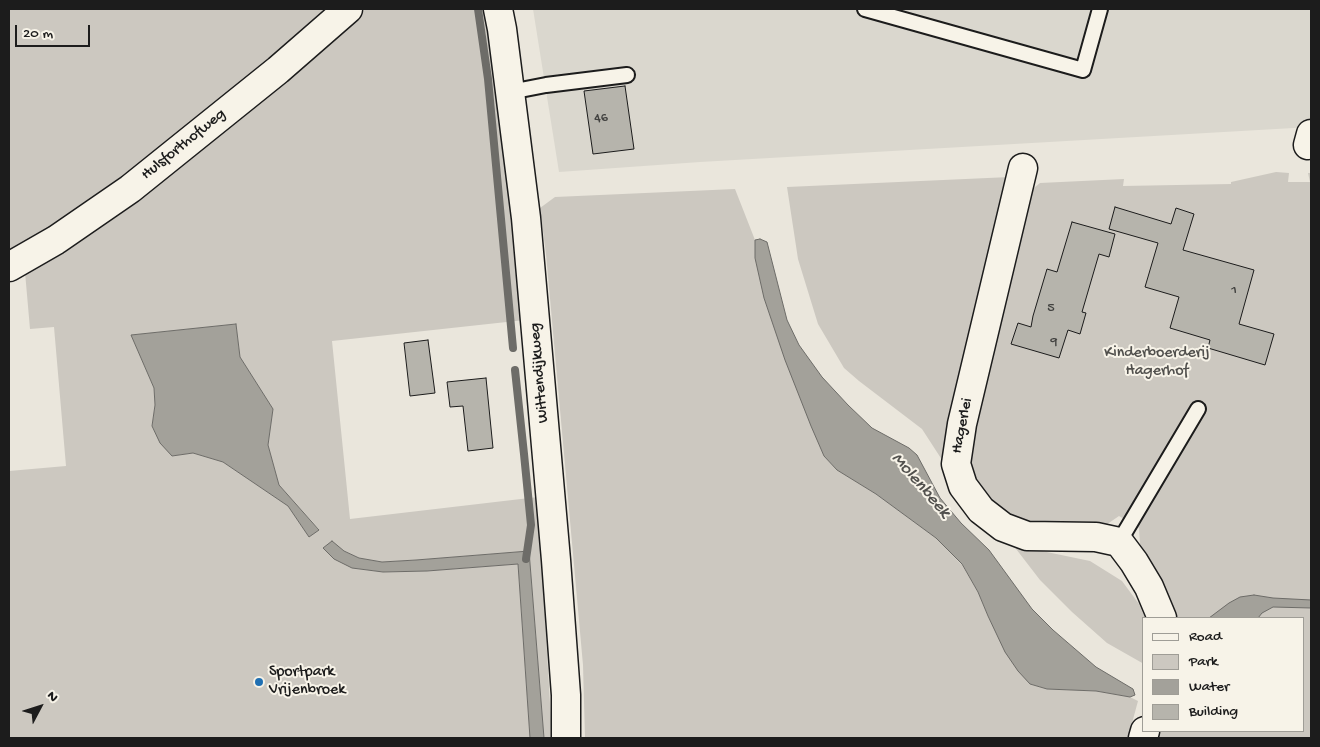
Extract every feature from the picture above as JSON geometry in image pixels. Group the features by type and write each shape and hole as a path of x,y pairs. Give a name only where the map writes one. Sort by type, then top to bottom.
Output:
{"street":[{"name":"Hulsforthofweg","path":"9,267 56,240 130,189 278,70 348,9"},
{"name":"Wittendijkweg","path":"498,9 526,218 556,560 566,695 566,738"},
{"name":"Hagerlei","path":"1023,168 962,424 956,464 963,486 982,510 1003,527 1028,536 1096,537 1118,542"},
{"path":"1118,542 1134,562 1162,617"}],"lane":[{"path":"873,10 1083,70 1100,9"},
{"path":"510,92 546,85 627,75"},
{"path":"1118,542 1198,409"}],"shaded area":[{"path":"533,9 1311,9 1311,127 700,162 559,172"}],"green space":[{"path":"9,9 331,9 189,129 110,187 39,234 9,250"},
{"path":"366,9 485,9 494,58 525,320 332,341 350,519 538,497 552,738 544,738 529,551 382,562 359,558 344,551 332,542 352,568 383,572 427,571 518,564 530,738 9,738 9,471 66,466 54,327 30,329 25,272 140,197","holes":["236,324 240,357 273,409 268,445 279,485 319,529 309,537 288,506 223,462 193,453 172,456 152,426 155,405 154,388 132,335"]},
{"name":"Kinderboerderij Hagerhof","path":"1276,172 1289,173 1288,182 1310,182 1308,173 1311,173 1311,738 1149,738 1151,732 1305,732 1305,617 1167,617 1164,605 1140,545 1139,528 1119,516 1100,529 1036,531 998,514 976,483 971,462 971,443 1028,204 1034,188 1040,183 1124,179 1123,186 1231,184 1231,182"},
{"path":"1010,177 1003,212 967,342 948,422 944,443 946,466 922,429 844,368 818,324 798,259 787,187"},
{"path":"735,189 755,240 755,258 824,456 837,470 876,494 936,538 962,565 978,592 988,616 1030,684 1047,689 1096,691 1130,697 1138,701 1128,738 585,738 583,665 546,254 540,208 555,197"},
{"path":"1013,545 1090,561 1122,581 1139,604 1145,617 1142,617 1142,663 1107,643 1040,580"}],"water":[{"name":"Molenbeek","path":"760,239 767,242 787,320 799,345 822,377 872,428 909,448 917,455 940,498 961,523 989,550 1032,609 1096,667 1133,689 1135,695 1130,697 1096,691 1047,689 1030,684 1005,652 978,592 962,564 936,538 876,494 837,470 824,456 785,360 764,298 755,258 755,240"},
{"path":"236,324 240,357 273,409 268,445 279,485 319,530 309,537 288,506 223,462 193,453 172,456 160,443 152,426 155,405 154,388 131,335"},
{"path":"332,541 344,551 359,558 382,562 529,551 544,738 530,738 518,564 427,571 383,572 352,568 334,559 323,548"},
{"path":"1254,595 1311,600 1311,608 1273,607 1259,617 1210,617 1240,597"}],"building":[{"path":"625,86 634,149 593,154 584,91"},
{"path":"1115,207 1171,224 1176,208 1194,214 1183,250 1254,270 1239,324 1274,334 1265,365 1208,348 1210,340 1170,328 1179,297 1145,287 1158,243 1109,229"},
{"path":"1072,222 1115,234 1109,257 1099,254 1082,312 1086,313 1080,334 1068,330 1059,358 1011,344 1018,323 1031,327 1047,269 1057,272"},
{"path":"428,340 435,393 410,396 404,343"},
{"path":"486,378 493,448 468,451 463,406 450,407 447,382"}],"waterway":[{"path":"478,9 488,79 513,348"},
{"path":"515,370 531,525 526,559"}],"place":[{"name":"Sportpark Vrijenbroek","path":"259,682"}]}
